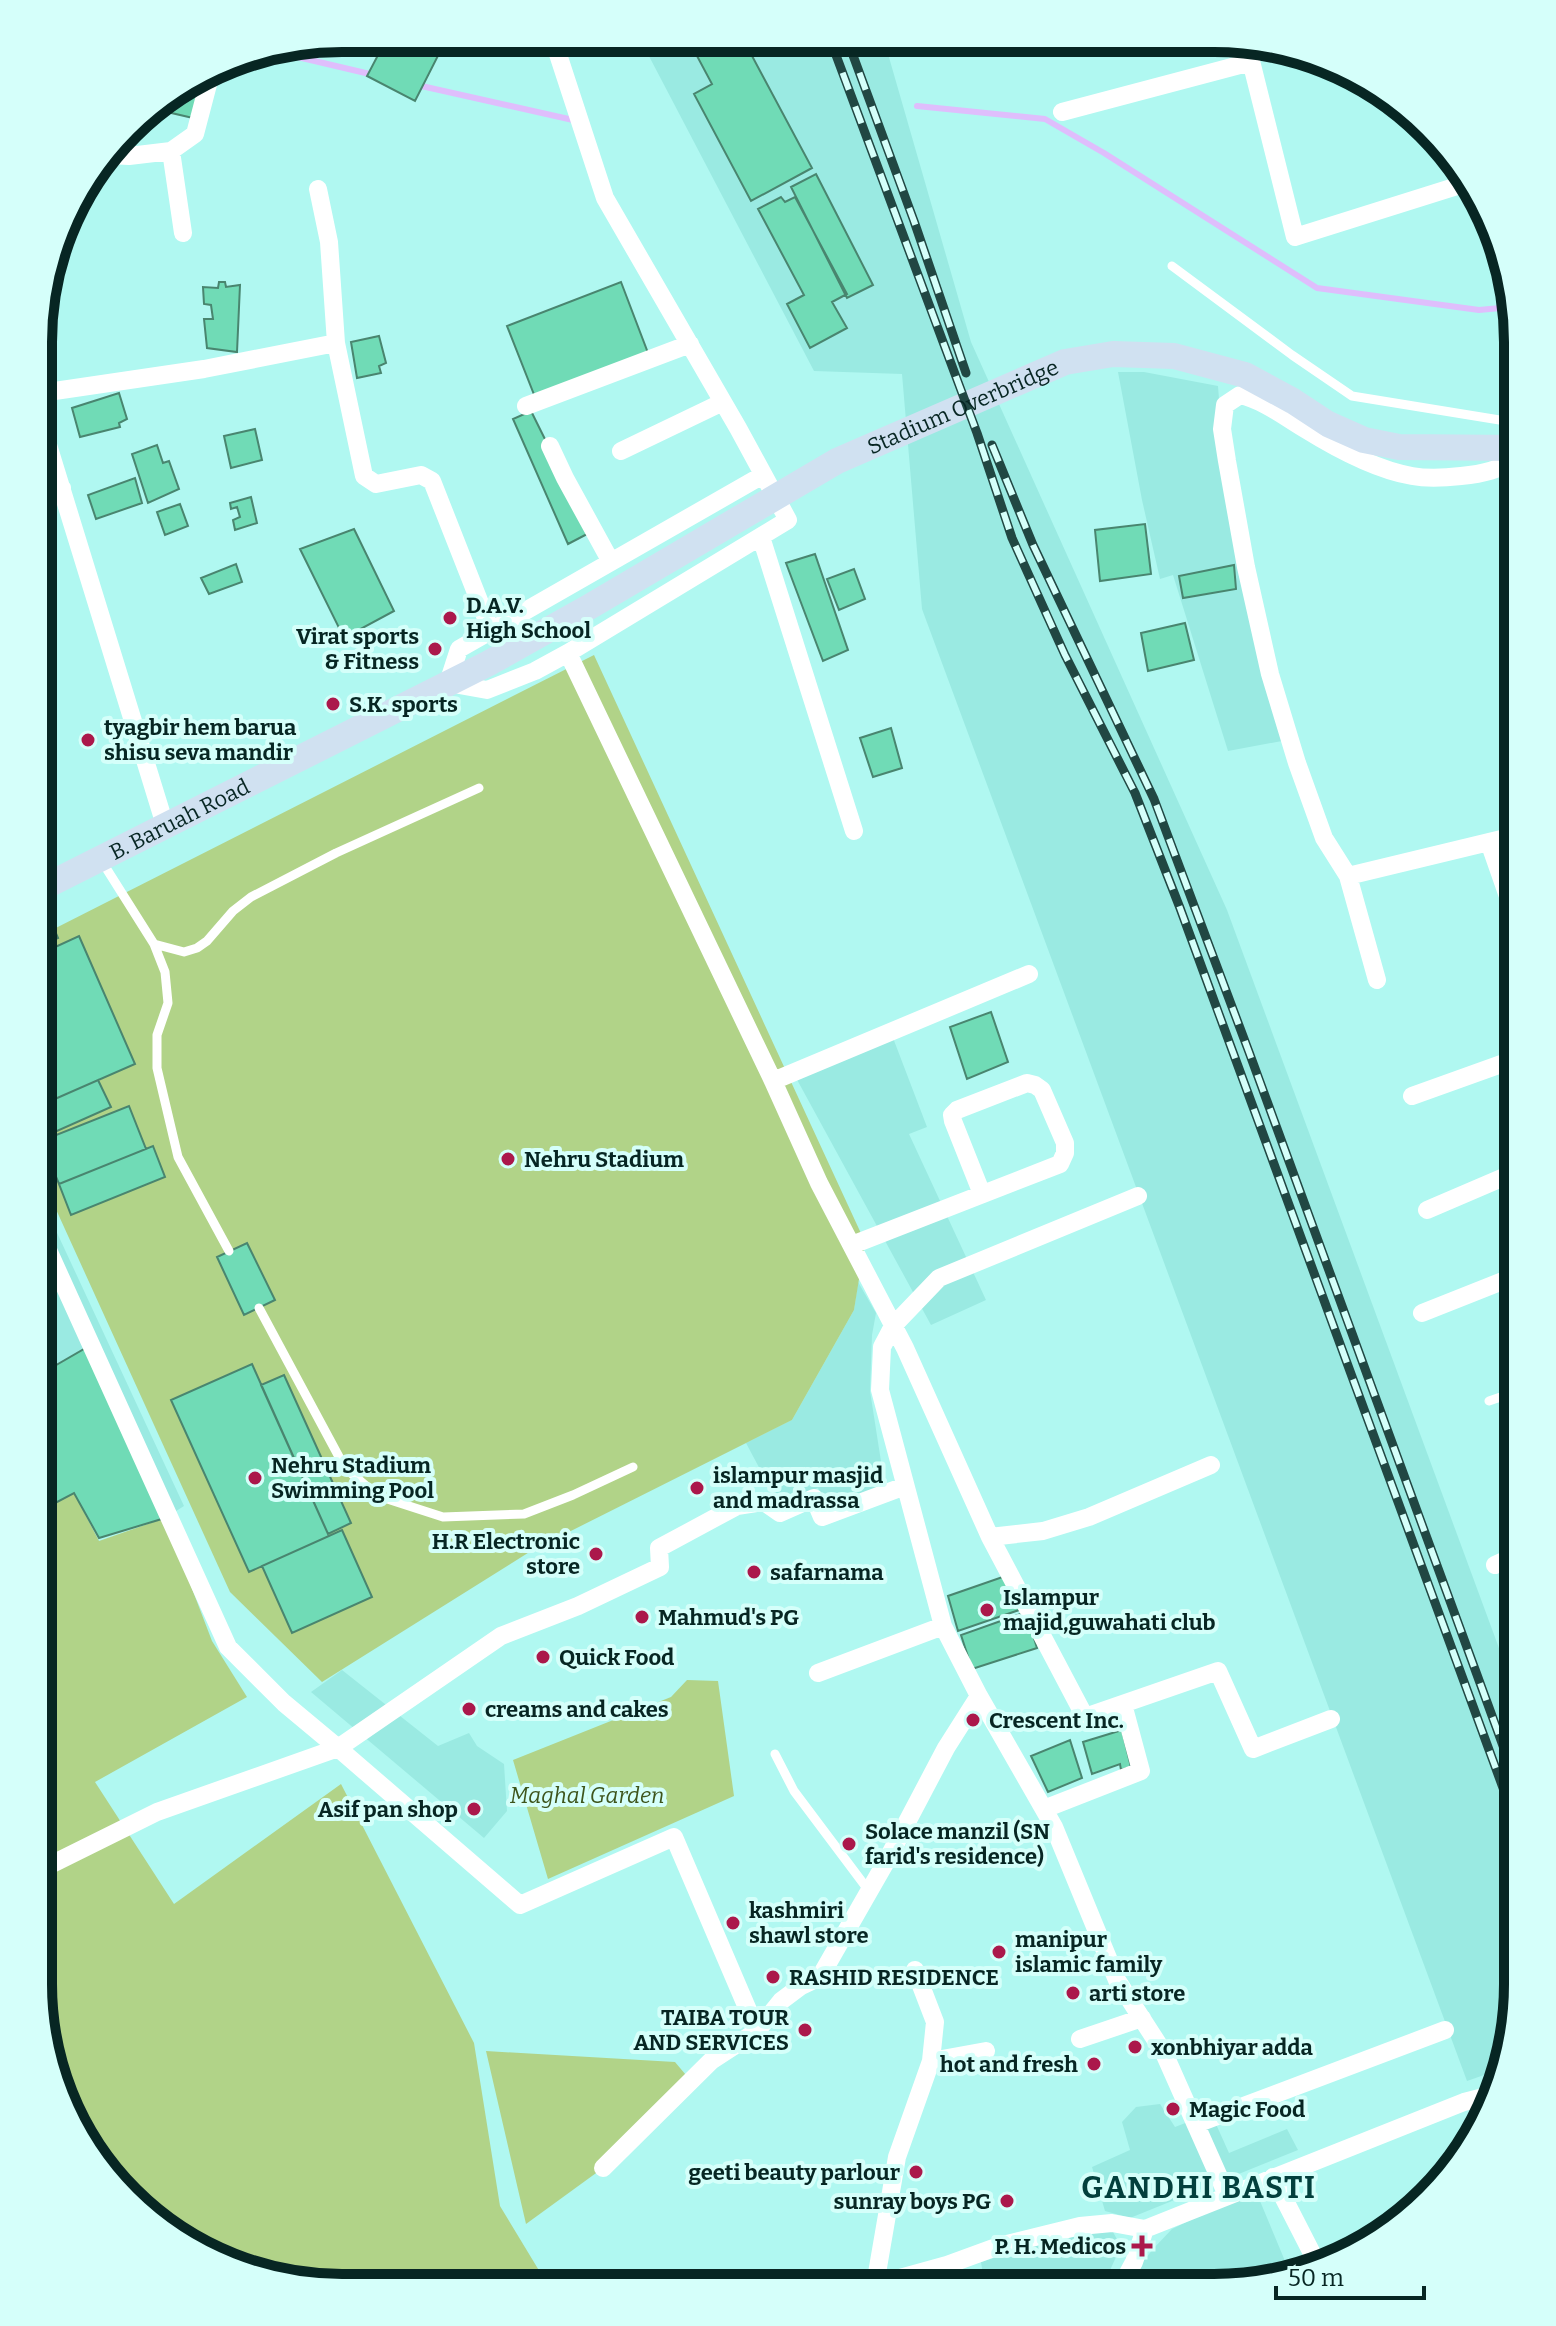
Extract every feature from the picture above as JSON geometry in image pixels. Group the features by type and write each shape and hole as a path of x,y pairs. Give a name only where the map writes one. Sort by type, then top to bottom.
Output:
{"main road":[{"name":"Stadium Overbridge","path":"448,683 589,607 837,461 1028,377 1078,359 1113,354 1148,354 1199,361 1245,375 1328,424 1364,440 1399,447 1504,448"},
{"name":"B. Baruah Road","path":"52,883 448,683"}],"street":[{"path":"557,52 605,198 723,402 788,520 535,671 487,690 448,683 459,649 763,475"},
{"path":"1249,54 1295,237 1458,186"},
{"path":"1062,112 1251,62"},
{"path":"120,156 171,151 195,134 208,85"},
{"path":"171,151 183,233"},
{"path":"318,189 329,242 336,343 364,476 376,484 421,475 432,481 491,631"},
{"path":"52,391 204,369 336,343"},
{"path":"526,406 690,344"},
{"path":"1377,980 1348,876 1324,838 1270,674 1227,461 1222,429 1225,405 1240,395 1258,399 1316,436 1382,467 1410,476 1439,479 1480,474 1504,466"},
{"path":"621,451 723,402"},
{"path":"550,446 611,562"},
{"path":"52,457 165,825"},
{"path":"52,493 62,488"},
{"path":"761,537 854,831"},
{"path":"568,653 819,1183 905,1348 990,1537 1085,1717 1218,1671 1253,1749 1331,1719"},
{"path":"1348,876 1504,838"},
{"path":"1489,842 1504,885"},
{"path":"773,1081 1029,974"},
{"path":"1412,1096 1504,1063"},
{"path":"852,1245 1060,1164 1065,1143 1042,1090 1035,1085 1027,1083 957,1110 952,1115 982,1194"},
{"path":"1427,1210 1504,1177"},
{"path":"1138,1196 939,1278 893,1326 882,1347 880,1390 943,1626 1054,1827 1117,1980 1164,2053 1227,2195"},
{"path":"52,1259 228,1647 284,1703 520,1905 674,1837 757,2031"},
{"path":"1422,1313 1504,1281"},
{"path":"990,1537 1043,1531 1089,1517 1211,1465"},
{"path":"52,1864 157,1812 338,1748 501,1636 578,1606 660,1567 659,1548 737,1506 764,1502 780,1513 814,1498 822,1517 905,1486"},
{"path":"1495,1565 1504,1561"},
{"path":"818,1673 943,1626"},
{"path":"603,2168 711,2061 757,2031 781,2001 820,1977 946,1748 979,1696"},
{"path":"1044,1809 1141,1771 1123,1704"},
{"path":"877,2274 897,2157 931,2061 935,2022 915,1970"},
{"path":"1080,2039 1142,2018"},
{"path":"1196,2124 1445,2030"},
{"path":"931,2061 986,2051"},
{"path":"915,2274 999,2246 1080,2226 1112,2223 1145,2229 1464,2102 1479,2101"},
{"path":"1273,2177 1314,2256"},
{"path":"1128,2274 1145,2229"}],"lane":[{"path":"1172,266 1352,396 1504,421"},
{"path":"154,944 184,952 197,948 251,897 336,853 479,788"},
{"path":"101,860 154,944 165,972 168,1003 157,1035 157,1068 178,1157 229,1251"},
{"path":"259,1308 345,1468 378,1496 443,1517 524,1514 633,1467"},
{"path":"1489,1401 1504,1396"},
{"path":"775,1754 794,1791 869,1891"}],"shaded area":[{"path":"647,52 887,52 971,342 1227,910 1504,1662 1504,1984 1502,2022 1490,2073 1467,2081 922,609 902,374 814,371"},
{"path":"1118,372 1144,372 1218,386 1225,476 1282,741 1228,751 1173,575 1160,579"},
{"path":"890,1030 927,1127 909,1134 986,1300 931,1325 789,1065"},
{"path":"52,1222 184,1506 165,1518 99,1538 74,1494 52,1505"},
{"path":"858,1282 876,1313 870,1391 885,1487 829,1509 818,1488 778,1503 746,1443 792,1420 854,1310"},
{"path":"342,1670 438,1746 469,1733 477,1746 504,1764 507,1811 484,1838 311,1692"},
{"path":"1160,2104 1175,2127 1211,2113 1229,2153 1287,2129 1298,2150 1130,2218 1105,2211 1092,2167 1130,2150 1122,2122 1136,2107"},
{"path":"1255,2189 1286,2265 1252,2272 1134,2274 1172,2229"},
{"path":"1105,2228 1113,2232 1118,2241 1116,2257 1108,2274 983,2274 981,2262 1052,2240"}],"green space":[{"name":"Nehru Stadium","path":"594,655 865,1242 854,1310 792,1420 531,1551 322,1682 230,1592 52,1201 52,930"},
{"path":"74,1493 99,1541 165,1518 212,1641 247,1697 95,1782 174,1904 341,1784 474,2043 500,2206 541,2274 342,2274 304,2272 249,2259 197,2235 166,2214 137,2189 101,2145 67,2077 54,2022 52,1504"},
{"name":"Maghal Garden","path":"687,1680 718,1681 734,1796 548,1879 513,1760 671,1697"},
{"path":"486,2051 675,2062 691,2081 603,2168 526,2224"}],"building":[{"path":"380,52 440,52 415,101 367,76"},
{"path":"695,52 750,52 812,168 751,201 694,94 712,84"},
{"path":"199,90 193,118 166,112"},
{"path":"816,174 873,285 847,298 791,187"},
{"path":"781,197 785,202 795,197 847,294 832,302 847,328 810,348 787,304 804,295 758,209"},
{"path":"219,282 225,282 226,287 240,285 237,352 207,348 204,319 213,319 211,305 204,304 203,287 218,288"},
{"path":"621,282 648,353 535,397 507,326"},
{"path":"379,336 386,363 379,366 381,373 357,378 351,342"},
{"path":"119,393 127,419 119,423 120,427 80,437 72,408"},
{"path":"531,411 591,532 568,544 513,419"},
{"path":"255,429 262,460 231,468 224,436"},
{"path":"157,445 163,463 169,461 179,489 148,503 132,454"},
{"path":"135,478 142,503 96,519 88,495"},
{"path":"251,497 257,523 235,530 233,520 240,517 237,507 231,509 230,503"},
{"path":"180,504 188,526 165,535 157,512"},
{"path":"1145,524 1151,574 1100,581 1095,530"},
{"path":"354,529 394,611 344,638 300,549"},
{"path":"815,554 848,650 823,661 786,563"},
{"path":"236,564 242,582 209,594 201,578"},
{"path":"1234,565 1236,589 1183,598 1179,576"},
{"path":"854,569 865,599 839,610 827,579"},
{"path":"1185,623 1194,660 1148,671 1141,633"},
{"path":"891,728 902,768 873,777 860,738"},
{"path":"52,924 58,938 52,941"},
{"path":"79,936 135,1064 52,1100 52,948"},
{"path":"991,1012 1008,1062 967,1079 950,1027"},
{"path":"98,1080 111,1107 52,1133 52,1100"},
{"path":"129,1106 146,1149 59,1184 52,1167 52,1137"},
{"path":"153,1146 165,1177 71,1215 59,1184"},
{"path":"247,1243 275,1300 244,1315 217,1257"},
{"path":"91,1345 165,1518 99,1538 74,1493 52,1505 52,1368"},
{"name":"Nehru Stadium Swimming Pool","path":"252,1364 329,1536 249,1572 171,1400"},
{"path":"284,1375 351,1523 328,1534 261,1385"},
{"path":"342,1530 372,1597 292,1633 262,1566"},
{"path":"1014,1573 1025,1608 958,1631 948,1596"},
{"path":"1026,1612 1037,1648 972,1669 961,1635"},
{"path":"1122,1730 1131,1767 1121,1770 1120,1764 1092,1774 1083,1742"},
{"path":"1070,1740 1082,1778 1048,1792 1031,1756"}],"waterway":[{"path":"294,56 374,75"},
{"path":"417,85 573,120"},
{"path":"917,106 1045,119 1317,288 1479,310 1502,308"}],"railway":[{"path":"835,52 977,433 1012,538 1065,655 1135,793 1180,908 1504,1791"},
{"path":"852,52 966,373"},
{"path":"992,445 1033,545 1154,799 1504,1748"}],"place":[{"name":"D.A.V. High School","path":"450,618"},
{"name":"Virat sports & Fitness","path":"435,649"},
{"name":"S.K. sports","path":"333,704"},
{"name":"tyagbir hem barua shisu seva mandir","path":"88,740"},
{"name":"Nehru Stadium","path":"508,1159"},
{"name":"Nehru Stadium Swimming Pool","path":"255,1478"},
{"name":"islampur masjid and madrassa","path":"697,1488"},
{"name":"H.R Electronic store","path":"596,1554"},
{"name":"safarnama","path":"754,1572"},
{"name":"Islampur majid,guwahati club","path":"987,1610"},
{"name":"Mahmud's PG","path":"642,1617"},
{"name":"Quick Food","path":"543,1657"},
{"name":"creams and cakes","path":"469,1709"},
{"name":"Crescent Inc.","path":"973,1720"},
{"name":"Asif pan shop","path":"474,1809"},
{"name":"Solace manzil (SN farid's residence)","path":"849,1844"},
{"name":"kashmiri shawl store","path":"733,1923"},
{"name":"manipur islamic family","path":"999,1952"},
{"name":"RASHID RESIDENCE","path":"773,1977"},
{"name":"arti store","path":"1073,1993"},
{"name":"TAIBA TOUR AND SERVICES","path":"805,2030"},
{"name":"xonbhiyar adda","path":"1135,2047"},
{"name":"hot and fresh","path":"1094,2064"},
{"name":"Magic Food","path":"1173,2109"},
{"name":"geeti beauty parlour","path":"916,2172"},
{"name":"sunray boys PG","path":"1007,2201"},
{"name":"P. H. Medicos","path":"1142,2246"}],"district":[{"name":"GANDHI BASTI","path":"1199,2188"}]}
